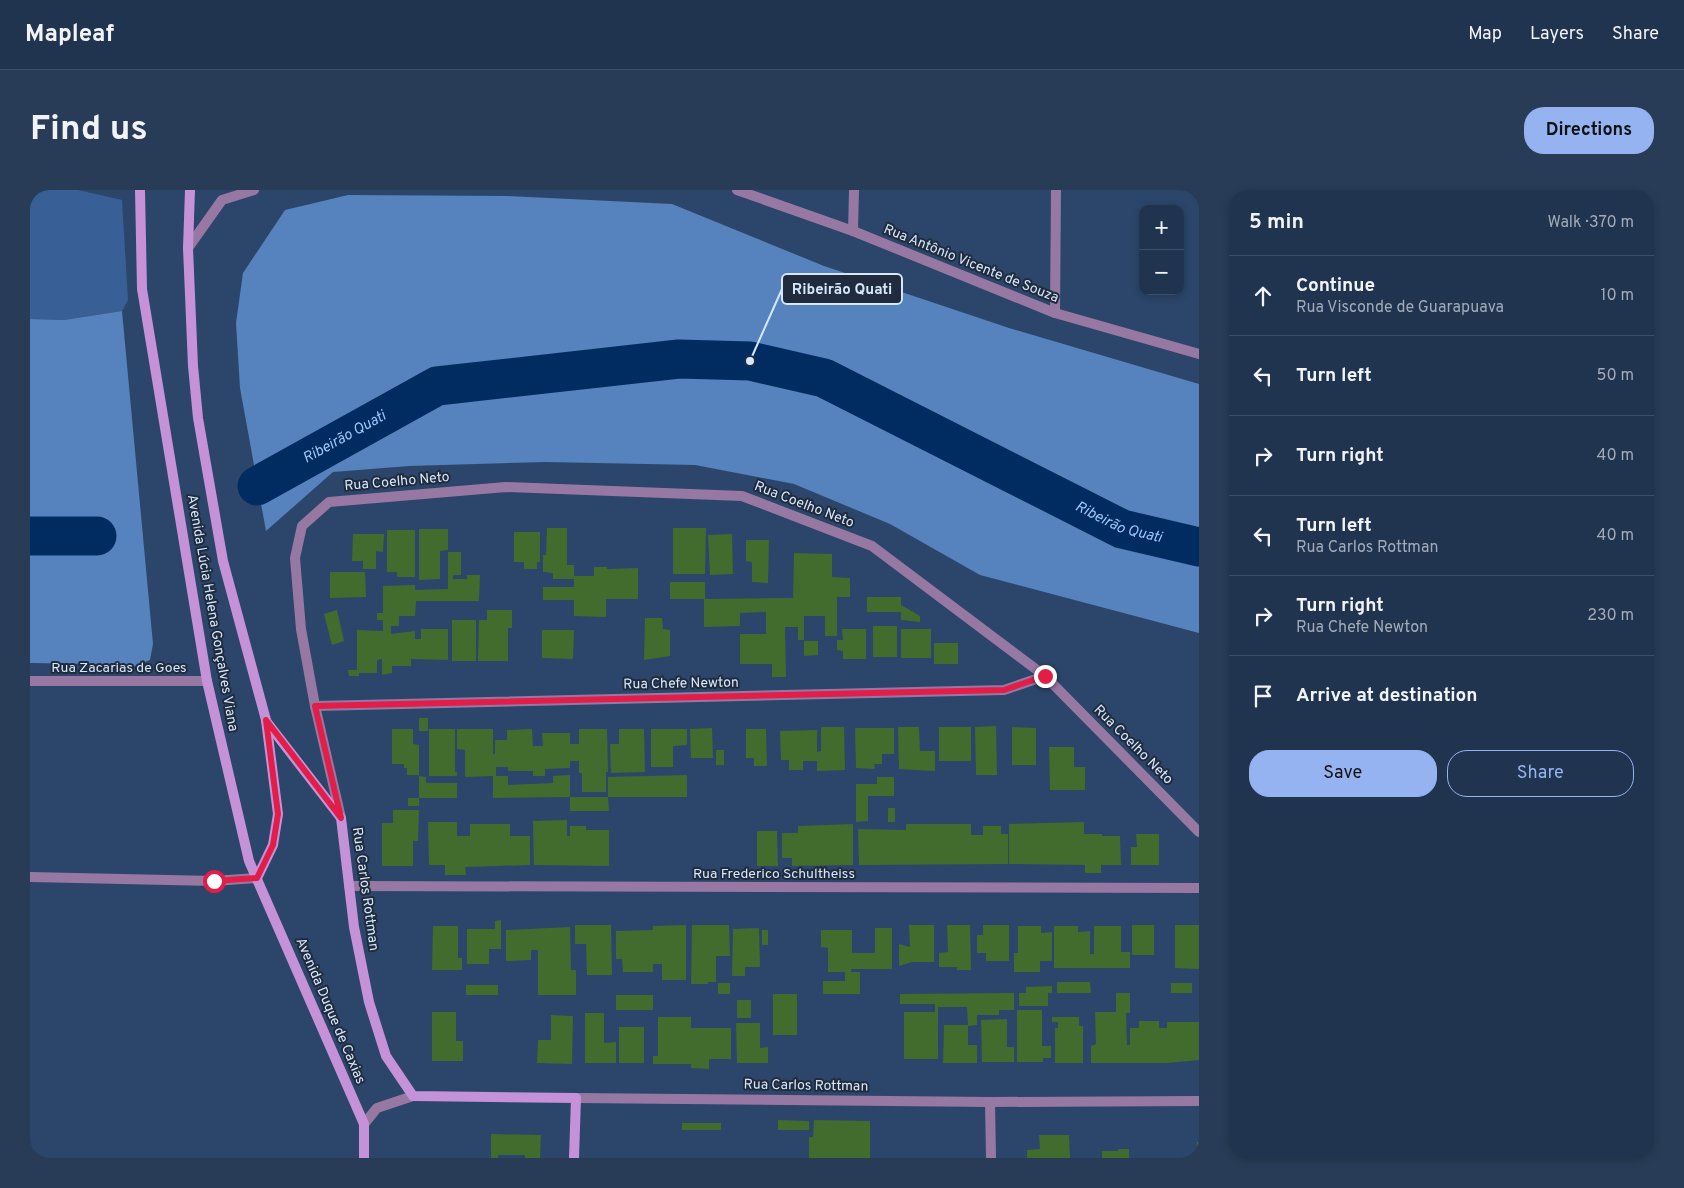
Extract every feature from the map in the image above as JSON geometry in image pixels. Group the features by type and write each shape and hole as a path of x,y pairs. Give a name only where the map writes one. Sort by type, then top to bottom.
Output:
{"street":[{"name":"Avenida Lúcia Helena Gonçalves Viana","path":"140,190 142,289 207,682 249,860 257,878"},
{"name":"Avenida Lúcia Helena Gonçalves Viana","path":"190,190 188,248 193,366 198,418 223,561 266,720 278,814 273,845 257,878"},
{"path":"188,248 222,200 254,190"},
{"name":"Rua Antônio Vicente de Souza","path":"737,190 854,231 1054,313 1199,354"},
{"path":"854,190 854,231"},
{"path":"1054,313 1056,190"},
{"name":"Rua Coelho Neto","path":"295,558 302,526 329,502 506,487 742,496 872,546 1045,676 1199,832"},
{"name":"Rua Carlos Rottman","path":"295,558 301,629 315,706 341,818 354,927 369,1002 386,1056 413,1096"},
{"name":"Rua Chefe Newton","path":"315,706 1004,690 1045,676"},
{"name":"Rua Zacarias de Goes","path":"30,681 207,682"},
{"path":"266,720 341,818"},
{"path":"30,877 214,881 257,878"},
{"name":"Avenida Duque de Caxias","path":"257,878 364,1124 364,1158"},
{"name":"Rua Frederico Schultheiss","path":"349,886 1199,888"},
{"name":"Rua Carlos Rottman","path":"364,1124 377,1108 413,1096 990,1102 1199,1101"},
{"path":"574,1158 576,1098"},
{"path":"990,1102 991,1158"}],"shaded area":[{"path":"30,190 78,190 122,200 128,300 122,311 64,320 30,319"},
{"path":"348,195 506,196 672,204 824,266 1009,328 1199,384 1199,633 980,575 890,524 794,484 695,465 546,462 409,466 333,472 266,531 240,388 236,323 243,273 285,210"},
{"path":"122,311 153,644 150,660 133,667 101,664 30,663 30,319 64,320"}],"building":[{"path":"547,528 567,528 567,565 574,565 574,576 594,576 594,567 607,567 607,569 638,568 638,599 606,599 606,617 574,616 574,600 543,600 543,587 574,587 574,579 553,579 553,573 543,572 543,555 546,555"},
{"path":"673,528 706,528 705,574 673,574"},
{"path":"419,529 448,529 448,550 440,551 440,579 419,580"},
{"path":"387,530 415,530 415,577 397,577 397,572 387,572"},
{"path":"514,532 540,532 540,562 537,562 537,569 524,569 524,562 514,562"},
{"path":"353,534 384,534 383,552 376,551 376,569 363,569 363,561 352,561"},
{"path":"732,534 733,574 710,575 708,535"},
{"path":"746,540 769,540 768,583 752,582 752,562 746,561"},
{"path":"448,552 461,552 461,575 453,575 453,579 467,579 467,575 480,575 479,601 416,601 415,616 399,616 399,626 391,626 391,634 415,631 415,639 421,639 421,629 448,629 448,660 411,659 411,666 392,666 392,673 382,675 382,659 377,660 377,673 359,673 359,676 349,676 348,670 357,670 357,630 383,631 383,620 377,620 377,613 383,613 383,586 415,585 415,590 448,589"},
{"path":"794,553 832,554 832,577 850,578 850,597 837,597 837,636 825,636 825,616 804,616 804,640 798,640 798,627 785,627 786,677 772,677 772,664 740,664 740,634 766,634 766,612 740,613 740,626 704,627 704,599 670,599 670,582 705,582 705,599 793,598"},
{"path":"330,572 365,572 366,597 330,598"},
{"path":"867,597 901,597 901,605 920,616 920,622 901,620 901,612 867,612"},
{"path":"337,610 344,641 332,645 324,614"},
{"path":"487,610 512,610 512,628 508,628 508,661 478,661 479,620 487,620"},
{"path":"645,618 662,618 663,629 670,630 670,656 644,660"},
{"path":"452,620 476,620 476,661 452,661"},
{"path":"873,626 897,626 897,657 873,657"},
{"path":"842,629 866,629 866,659 843,659 843,651 837,650 837,640 843,640"},
{"path":"901,629 931,629 931,658 901,658"},
{"path":"542,630 574,630 573,659 542,658"},
{"path":"804,641 818,641 818,655 804,656"},
{"path":"934,643 958,643 958,664 934,664"},
{"path":"419,718 428,718 428,731 419,731"},
{"path":"996,726 997,775 976,775 975,727"},
{"path":"821,727 844,727 845,770 817,771 817,761 803,761 803,770 789,770 789,760 781,760 780,731 817,730 817,752 821,751"},
{"path":"898,727 919,727 920,751 935,751 935,771 899,769"},
{"path":"939,727 971,727 971,761 939,761"},
{"path":"1012,727 1036,728 1036,765 1012,765"},
{"path":"712,728 713,758 691,758 690,729"},
{"path":"855,728 894,728 894,754 882,754 882,764 874,764 875,769 856,768"},
{"path":"392,729 413,729 413,744 419,745 419,775 407,775 407,768 404,768 404,764 392,764"},
{"path":"429,729 455,729 455,772 457,772 457,776 429,776"},
{"path":"457,729 493,729 493,754 495,754 495,740 507,740 507,730 532,729 533,746 543,746 542,733 570,733 570,744 579,744 579,729 607,729 608,772 606,772 606,792 582,792 582,773 579,773 579,761 570,761 570,768 545,769 545,776 533,776 533,771 508,771 508,767 496,767 496,776 508,776 508,785 553,783 553,776 570,775 570,797 493,798 493,776 465,777 465,750 457,749"},
{"path":"619,729 644,729 645,772 611,773 610,744 619,744"},
{"path":"651,729 687,729 687,745 673,746 673,767 651,767"},
{"path":"746,729 766,729 767,766 754,766 754,758 746,758"},
{"path":"1049,747 1074,747 1074,767 1085,767 1085,790 1050,790"},
{"path":"716,750 724,750 724,765 716,765"},
{"path":"687,775 687,797 608,797 608,777"},
{"path":"419,776 426,777 426,783 457,783 457,798 419,798"},
{"path":"877,777 894,777 894,796 868,796 868,821 856,822 856,784 877,784"},
{"path":"570,797 608,797 609,811 570,811"},
{"path":"408,798 419,798 419,806 408,806"},
{"path":"888,808 895,808 895,822 888,822"},
{"path":"393,810 419,810 418,841 413,841 413,866 382,866 382,823 393,823"},
{"path":"567,820 567,836 570,836 570,826 586,826 586,830 609,830 609,866 534,865 533,821"},
{"path":"428,822 457,822 457,836 470,836 470,824 510,824 510,836 530,836 530,865 465,867 466,875 445,875 445,865 429,865"},
{"path":"1084,822 1084,834 1120,836 1121,865 1101,865 1101,873 1085,873 1085,865 1009,864 1009,824"},
{"path":"853,824 853,865 792,866 792,858 782,858 782,833 798,833 798,826"},
{"path":"906,824 971,824 971,835 983,835 983,826 1001,826 1001,834 1008,834 1008,864 859,865 858,829 906,830"},
{"path":"757,831 777,831 778,866 757,866"},
{"path":"1136,834 1159,834 1159,865 1131,865 1131,847 1137,847"},
{"path":"501,920 501,949 489,949 489,964 467,964 467,929 495,929 495,921"},
{"path":"575,925 611,925 612,975 587,975 586,944 575,944"},
{"path":"686,925 686,980 662,980 662,964 653,964 653,972 623,972 622,959 616,959 616,931 653,930 653,926"},
{"path":"692,925 729,925 730,956 716,956 716,982 691,984"},
{"path":"909,925 934,925 934,962 912,962 899,966 899,944 910,947"},
{"path":"947,925 970,925 971,970 957,970 957,967 939,967 939,953 948,952"},
{"path":"983,925 1009,925 1009,961 986,961 986,953 977,953 977,935 983,935"},
{"path":"1132,925 1154,925 1154,955 1132,955"},
{"path":"1175,925 1199,925 1199,969 1175,968"},
{"path":"433,926 458,926 458,958 462,958 462,970 432,970"},
{"path":"1018,926 1041,926 1041,933 1052,932 1052,961 1040,961 1040,972 1014,972 1014,953 1018,953"},
{"path":"1054,926 1078,926 1078,932 1090,931 1090,954 1094,954 1094,926 1121,926 1121,952 1130,952 1130,968 1054,968"},
{"path":"570,927 571,970 576,970 576,995 538,995 538,950 531,950 531,960 506,961 506,930"},
{"path":"759,928 760,967 745,967 745,976 732,976 733,929"},
{"path":"875,928 892,928 892,969 851,969 851,972 860,972 860,994 823,994 823,981 845,981 845,972 828,972 828,948 821,947 821,930 852,930 852,953 875,953"},
{"path":"762,930 768,930 768,945 762,945"},
{"path":"1057,982 1090,982 1091,993 1057,993"},
{"path":"718,983 730,983 730,994 718,994"},
{"path":"1171,983 1192,983 1192,993 1171,993"},
{"path":"466,985 498,985 498,995 466,995"},
{"path":"1052,986 1052,993 1048,993 1048,1006 1019,1006 1019,993 1026,993 1026,987"},
{"path":"1014,993 1014,1010 999,1010 999,1015 977,1015 977,1025 968,1026 968,1045 977,1045 977,1063 943,1063 944,1025 968,1025 967,1007 938,1007 938,1059 904,1059 904,1012 935,1012 935,1004 900,1004 900,994"},
{"path":"1116,993 1130,993 1130,1013 1126,1013 1127,1045 1130,1045 1130,1028 1139,1028 1139,1021 1159,1021 1159,1028 1167,1028 1167,1022 1199,1022 1199,1060 1167,1063 1091,1063 1091,1046 1096,1044 1095,1012 1116,1012"},
{"path":"773,994 797,994 797,1035 773,1035"},
{"path":"616,995 653,995 653,1010 616,1010"},
{"path":"737,1000 751,1000 751,1018 737,1018"},
{"path":"1017,1010 1042,1010 1042,1046 1051,1046 1051,1058 1043,1058 1043,1062 1017,1062"},
{"path":"432,1012 456,1012 456,1041 463,1041 463,1061 432,1061"},
{"path":"585,1013 604,1013 604,1043 616,1042 616,1063 585,1063"},
{"path":"551,1015 573,1016 572,1064 537,1063 538,1040 551,1040"},
{"path":"658,1017 691,1017 691,1028 731,1028 731,1059 709,1059 709,1069 691,1068 691,1064 653,1064 653,1056 658,1056"},
{"path":"1052,1017 1079,1017 1079,1026 1083,1026 1083,1063 1055,1063 1055,1028 1058,1028 1058,1022 1052,1022"},
{"path":"1007,1019 1007,1047 1014,1047 1014,1062 982,1062 981,1020"},
{"path":"736,1023 760,1023 760,1048 768,1047 768,1063 737,1063"},
{"path":"619,1027 644,1027 644,1063 619,1063"},
{"path":"778,1120 809,1121 809,1130 778,1130"},
{"path":"814,1120 870,1121 870,1158 809,1158 809,1137 813,1137"},
{"path":"682,1123 721,1123 721,1130 682,1130"},
{"path":"491,1134 541,1135 540,1158 525,1158 525,1155 498,1155 498,1158 491,1158"},
{"path":"1039,1135 1069,1135 1070,1158 1027,1158 1027,1150 1040,1149"},
{"path":"1197,1142 1199,1142 1199,1158 1197,1158"},
{"path":"1118,1149 1129,1149 1129,1158 1102,1158 1102,1151 1118,1151"}],"waterway":[{"name":"Ribeirão Quati","path":"257,486 437,386 679,359 750,361 824,378 1122,529 1199,547"},
{"name":"Ribeirão Quati","path":"30,536 97,536"}],"place":[{"name":"Ribeirão Quati","path":"750,361"}],"route":[{"path":"214,881 257,878 273,845 278,814 266,720 341,818 315,706 1004,690 1045,676"}]}
